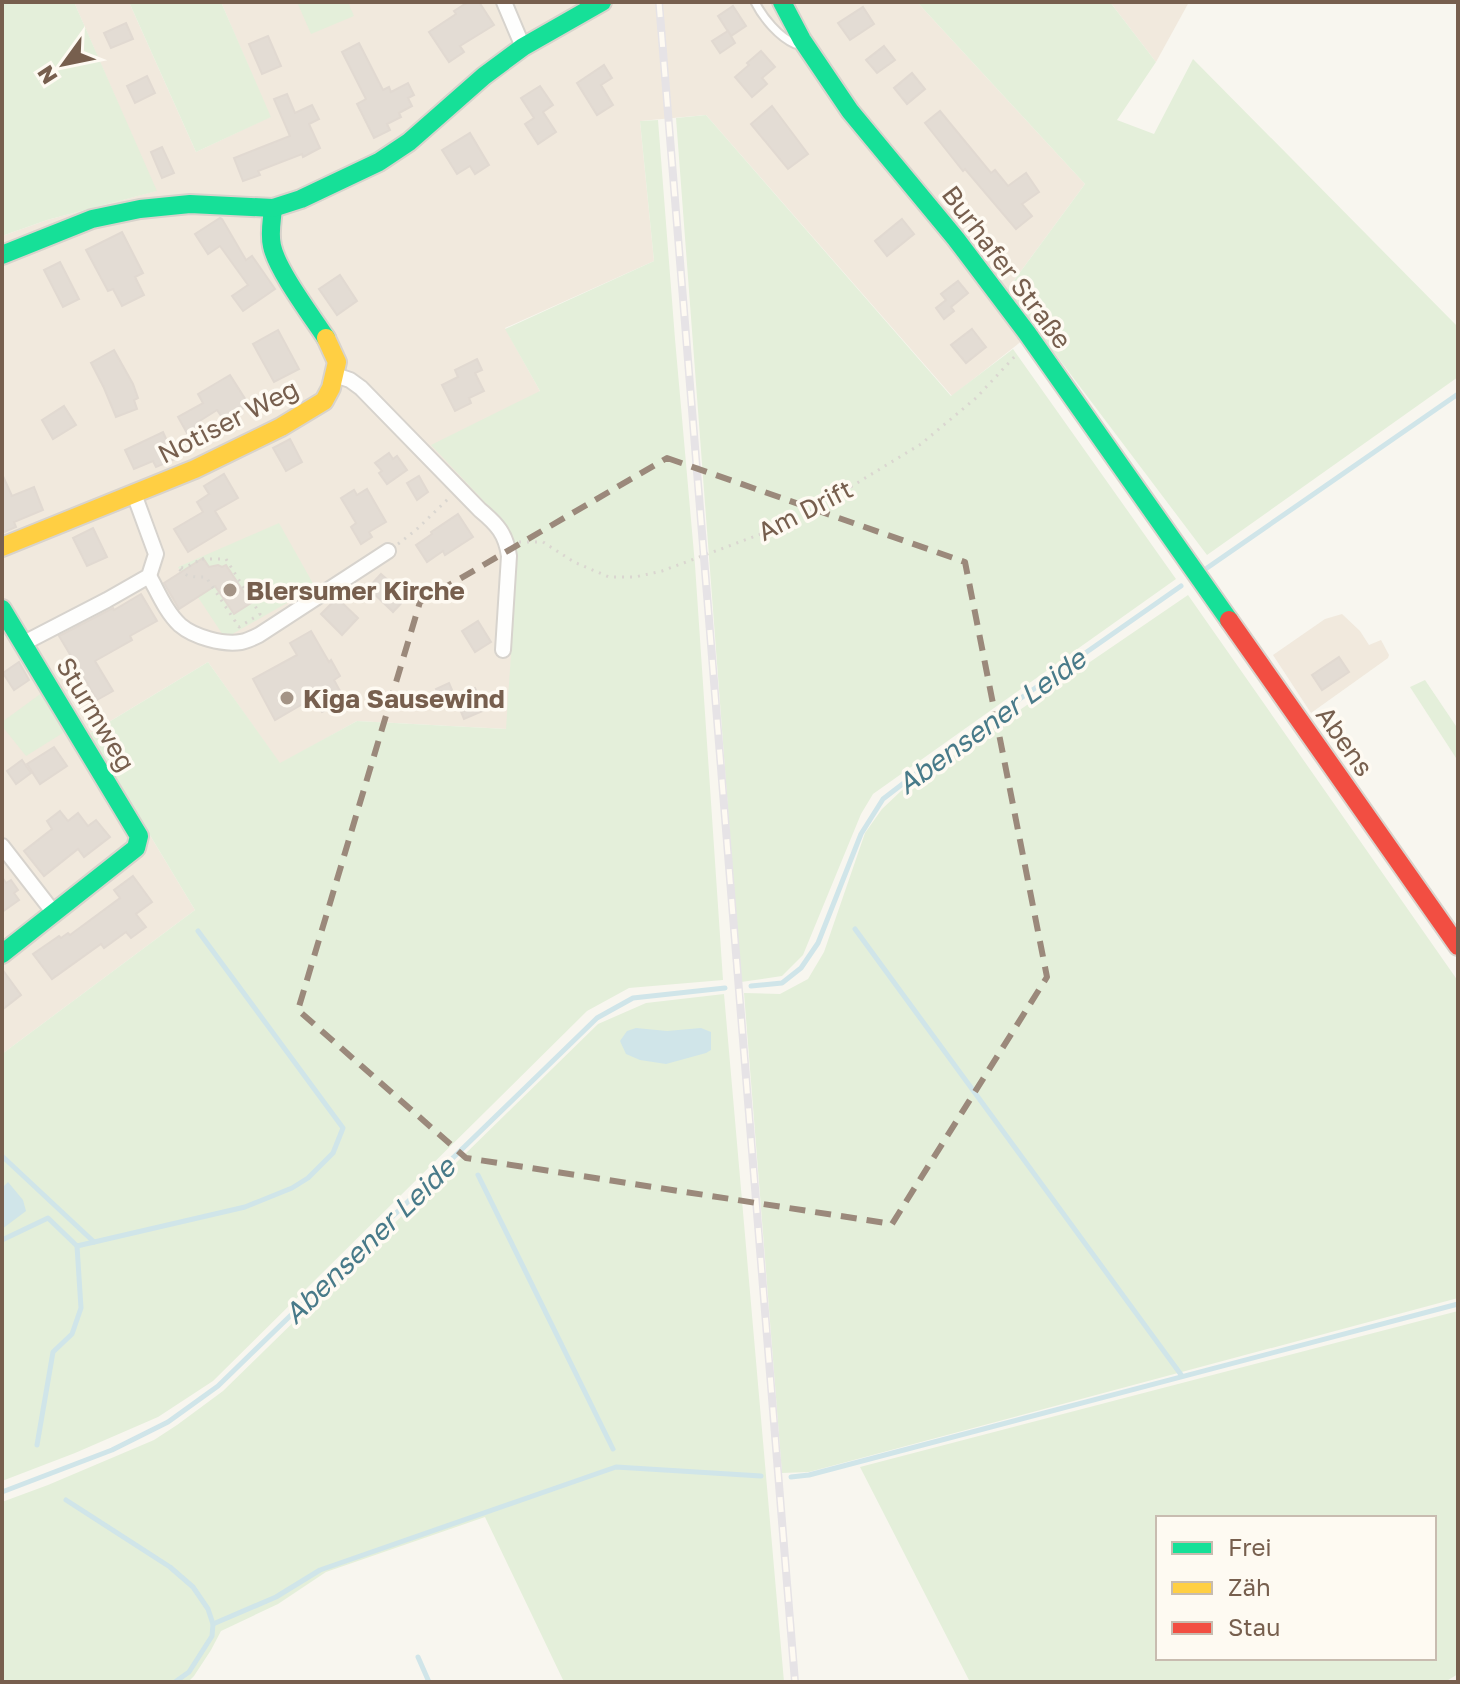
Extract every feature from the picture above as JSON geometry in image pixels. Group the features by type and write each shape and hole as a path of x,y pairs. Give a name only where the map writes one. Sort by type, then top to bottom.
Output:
{"street":[{"path":"504,2 523,47"},
{"path":"2,255 92,219 140,209 190,204 273,208 301,199 379,162 409,142 484,76 523,47 602,2"},
{"name":"Burhafer Straße","path":"782,2 802,40 850,111 956,239 1027,333 1190,565"},
{"path":"273,208 272,249 279,265 331,345 337,362 335,375 361,388 493,521 507,541 509,556 503,650"},
{"name":"Notiser Weg","path":"2,547 208,463 281,427 324,401 335,375"},
{"path":"22,644 149,576 156,554 134,494"},
{"path":"149,576 179,624 200,635 238,643 259,635 388,551"},
{"name":"Abens","path":"1190,565 1458,946"},
{"name":"Sturmweg","path":"2,609 139,836 136,848 54,913"},
{"path":"2,846 54,913 2,954"}],"lane":[{"path":"755,2 790,43 802,40"}],"path":[{"name":"Am Drift","path":"507,541 543,542 574,562 609,577 635,577 662,571 703,556 793,522 921,444 976,398 1022,348"},
{"path":"388,551 416,530 459,489"},
{"path":"202,559 226,559 260,614 239,627 206,577 183,574 178,567 184,568 202,559"}],"highlighted area":[{"path":"667,458 965,562 1047,977 892,1224 466,1158 298,1010 420,602"}],"shaded area":[{"path":"74,2 129,2 196,152 270,117 221,2 917,2 1085,184 1007,290 1037,329 952,396 706,115 640,121 654,261 505,328 540,391 495,513 513,537 517,561 507,729 357,721 280,764 208,662 89,734 195,910 2,1054 2,236 47,220 156,191"},
{"path":"1110,2 1189,2 1156,62"},
{"path":"1342,614 1360,631 1369,645 1381,640 1389,655 1311,713 1273,655 1325,619"},
{"path":"636,1028 667,1031 701,1028 711,1032 711,1050 666,1064 640,1060 626,1054 620,1041 627,1031"},
{"path":"8,1182 23,1200 26,1211 2,1229 2,1188"}],"green space":[{"path":"2,2 74,2 157,191 47,220 2,236"},
{"path":"129,2 221,2 271,117 196,152"},
{"path":"297,2 348,2 354,16 311,34"},
{"path":"917,2 1110,2 1156,62 1117,120 1154,134 1193,59 1458,327 1458,377 1207,555 1007,290 1085,184"},
{"path":"706,115 951,396 1013,349 1176,579 873,794 861,814 803,955 782,976 741,982 676,118"},
{"path":"658,120 695,565 723,980 629,988 587,1011 213,1381 158,1417 2,1481 2,1054 195,910 89,734 208,662 280,763 357,721 506,729 517,562 513,537 495,513 431,445 540,391 505,329 654,261 640,121"},
{"path":"279,523 315,587 229,636 223,635 178,567"},
{"path":"1188,595 1458,981 1458,1298 809,1472 782,1473 744,993 780,994 808,979 824,952 865,833 882,809 901,791"},
{"path":"1425,680 1458,729 1458,761 1410,687"},
{"path":"43,692 66,731 26,756 2,722"},
{"path":"724,994 784,1682 564,1682 485,1517 326,1572 278,1604 221,1631 188,1682 2,1682 2,1502 154,1440 223,1391 598,1024 646,1003"},
{"path":"1458,1311 1458,1674 1445,1682 970,1682 860,1467"}],"building":[{"path":"468,2 479,2 494,25 460,46 464,52 449,62 429,32"},
{"path":"733,6 746,26 731,36 718,16"},
{"path":"863,7 874,24 850,40 838,23"},
{"path":"126,23 133,39 111,48 104,33"},
{"path":"728,31 735,43 720,53 712,41"},
{"path":"268,36 281,66 262,74 249,44"},
{"path":"359,43 383,90 389,87 391,92 408,83 414,95 408,98 412,106 399,113 401,117 387,124 390,130 374,138 357,104 366,99 342,52"},
{"path":"884,46 895,60 877,73 866,60"},
{"path":"761,51 775,67 762,78 767,84 752,97 735,77"},
{"path":"604,65 612,78 601,85 613,105 597,115 577,83"},
{"path":"912,73 925,89 907,104 894,88"},
{"path":"147,76 155,93 135,103 127,86"},
{"path":"540,86 553,105 543,112 556,132 538,144 525,124 534,118 521,98"},
{"path":"287,94 295,113 312,105 319,119 309,124 320,148 303,157 302,154 258,171 260,175 243,181 234,158 290,136 274,99"},
{"path":"772,106 808,154 788,169 751,124"},
{"path":"940,111 991,173 995,170 1008,186 1026,173 1039,192 1022,204 1032,216 1016,229 965,169 963,171 925,123"},
{"path":"470,133 489,165 475,174 470,166 457,174 442,150"},
{"path":"162,147 174,173 162,178 151,152"},
{"path":"220,218 246,260 252,256 275,289 243,311 232,296 248,285 220,246 208,254 195,234"},
{"path":"902,219 914,234 887,256 875,241"},
{"path":"122,232 143,273 135,277 144,295 122,306 113,289 108,291 86,250"},
{"path":"60,262 79,299 63,307 44,270"},
{"path":"340,275 357,301 337,315 319,289"},
{"path":"958,281 968,293 951,307 954,311 944,319 936,308 946,300 941,294"},
{"path":"972,329 986,347 966,363 951,345"},
{"path":"278,330 299,369 274,382 253,344"},
{"path":"114,350 138,398 134,400 137,409 116,417 91,363"},
{"path":"477,359 482,370 475,373 484,391 469,398 471,403 455,411 442,385 458,377 455,370"},
{"path":"230,375 249,405 224,420 217,410 198,422 205,434 192,442 178,417 203,403 198,394"},
{"path":"64,406 76,425 53,439 42,420"},
{"path":"163,432 175,459 156,467 153,461 134,469 125,450"},
{"path":"290,439 302,462 286,471 273,448"},
{"path":"389,453 393,459 397,456 407,470 387,484 375,463"},
{"path":"2,474 12,496 34,487 43,510 14,522 16,527 2,533"},
{"path":"224,474 238,498 215,511 226,529 188,552 174,529 203,512 197,502 209,494 204,486"},
{"path":"419,476 428,492 417,500 407,483"},
{"path":"367,489 386,522 369,532 372,537 361,544 351,527 356,523 341,498 354,490 357,495"},
{"path":"458,514 473,537 445,555 443,551 427,562 416,545"},
{"path":"93,528 107,557 87,566 73,538"},
{"path":"203,558 209,567 226,565 251,603 234,614 215,586 179,609 164,583"},
{"path":"381,574 407,597 393,612 368,588"},
{"path":"141,594 157,621 130,636 132,640 95,661 113,691 97,700 59,636"},
{"path":"337,598 358,618 342,635 321,614"},
{"path":"478,621 491,642 475,652 462,631"},
{"path":"311,631 340,676 334,680 345,700 322,712 313,698 275,720 253,679 297,655 290,643"},
{"path":"1339,657 1349,672 1322,690 1312,675"},
{"path":"19,662 29,680 14,690 3,673"},
{"path":"449,683 455,697 442,703 436,689"},
{"path":"475,688 485,710 464,719 455,697"},
{"path":"54,747 67,766 40,784 27,764"},
{"path":"22,760 31,773 16,784 7,771"},
{"path":"60,811 68,821 78,813 88,826 96,820 110,837 84,857 78,849 44,876 24,851 52,829 47,821"},
{"path":"133,876 152,902 136,914 146,927 131,938 126,932 104,948 101,944 52,979 33,954 59,936 70,935 120,898 114,890"},
{"path":"2,877 6,883 11,880 18,890 14,893 19,900 2,912"},
{"path":"2,969 21,995 2,1010"}],"waterway":[{"name":"Abensener Leide","path":"1207,568 1458,394"},
{"name":"Abensener Leide","path":"751,986 782,983 801,968 818,943 861,834 883,799 948,749 1181,586"},
{"path":"855,929 1182,1376"},
{"path":"77,1246 245,1207 292,1188 308,1178 333,1153 343,1128 198,931"},
{"name":"Abensener Leide","path":"2,1492 112,1450 168,1422 218,1386 597,1018 633,998 725,988"},
{"path":"2,1156 94,1242"},
{"path":"478,1175 613,1449"},
{"path":"2,1240 48,1218 77,1246 81,1308 72,1334 53,1352 37,1445"},
{"path":"791,1477 809,1475 1458,1304"},
{"path":"213,1624 276,1597 320,1570 616,1467 761,1476"},
{"path":"66,1500 170,1567 193,1587 208,1609 213,1624 212,1636 189,1672 175,1682"},
{"path":"418,1657 429,1682"}],"railway":[{"path":"659,2 795,1682"}],"traffic: fast":[{"path":"2,255 92,219 140,209 190,204 273,208 301,199 379,162 409,142 484,76 523,47 602,2"},
{"path":"782,2 802,40 850,111 956,239 1027,333 1229,620"},
{"path":"273,208 271,236 275,256 287,280 326,338"},
{"path":"2,609 139,836 136,848 2,954"}],"traffic: slow":[{"path":"2,547 195,469 281,427 324,401 331,388 337,362 326,338"}],"traffic: jam":[{"path":"1229,620 1458,946"}],"place":[{"name":"Blersumer Kirche","path":"230,590"},
{"name":"Kiga Sausewind","path":"287,698"}]}
